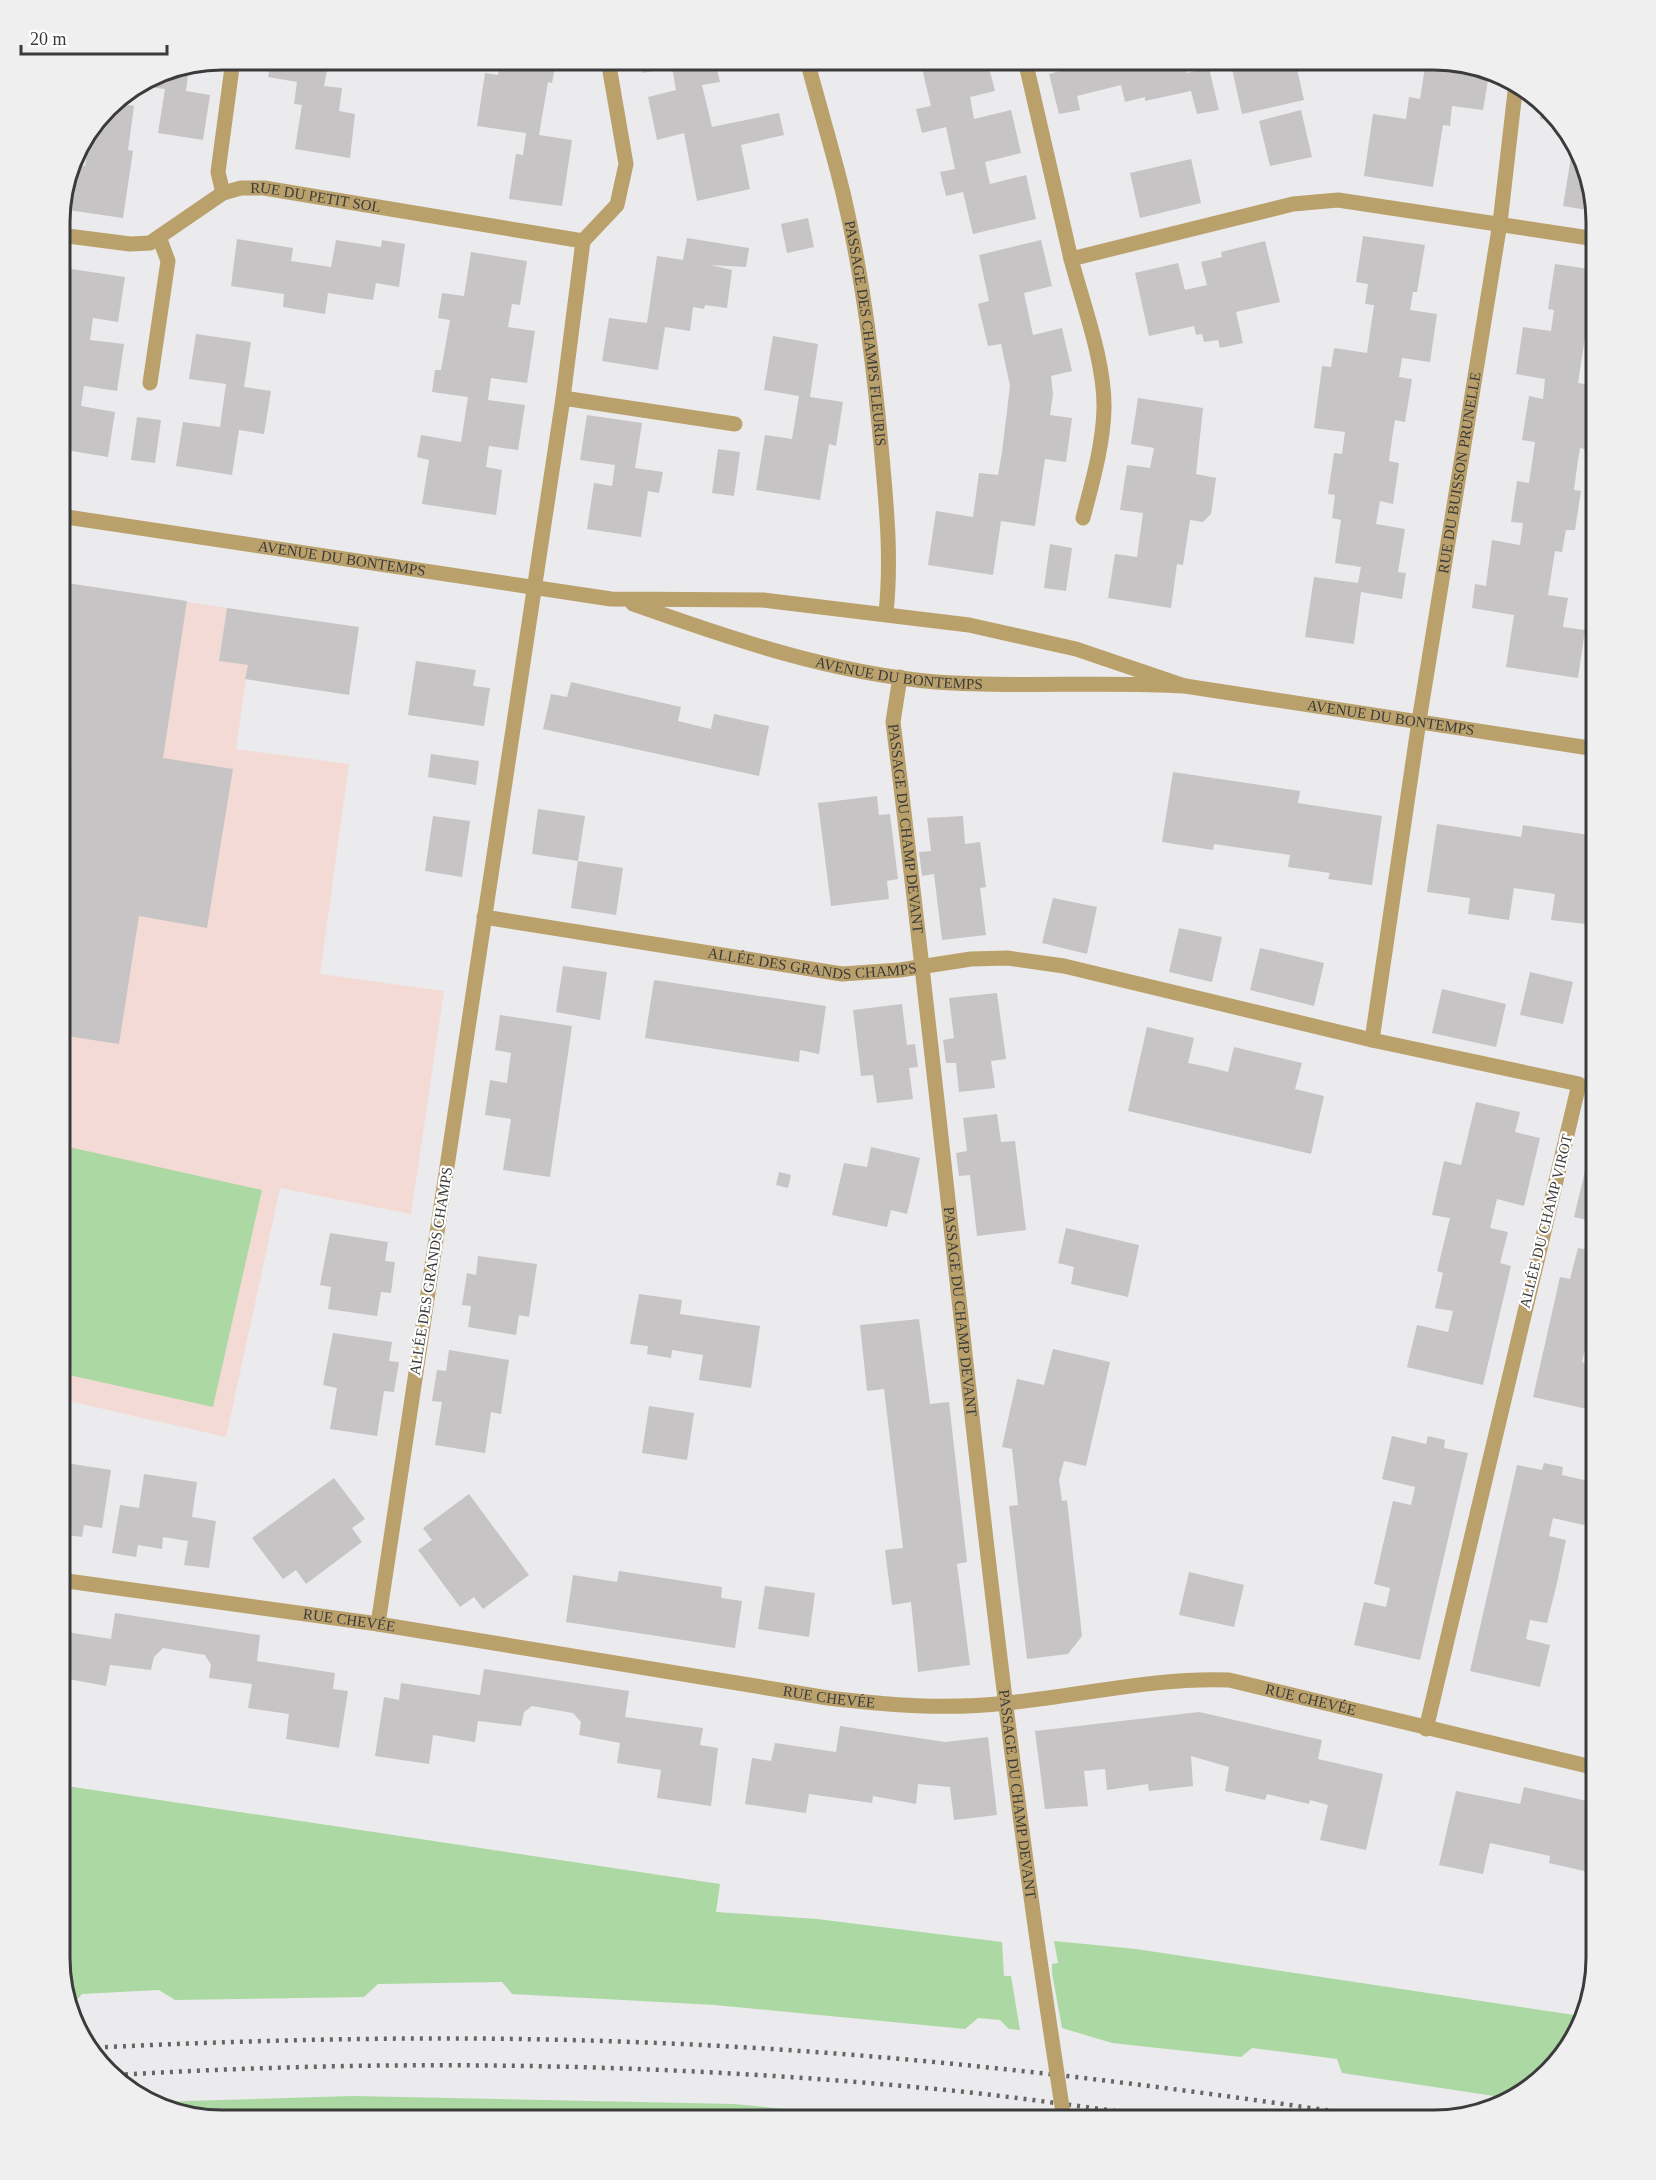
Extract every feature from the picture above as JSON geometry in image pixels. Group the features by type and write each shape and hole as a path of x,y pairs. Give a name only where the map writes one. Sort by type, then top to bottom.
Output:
{"street":[{"path":"222,193 218,172 232,71"},
{"path":"534,588 584,241 617,206 626,164 610,71"},
{"name":"PASSAGE DES CHAMPS FLEURIS","path":"810,71 844,197 862,295 875,388 890,537 890,581 886,613"},
{"path":"1028,71 1071,259 1098,360 1104,408 1096,470 1083,518"},
{"name":"RUE DU BUISSON PRUNELLE","path":"1372,1040 1419,721 1500,222 1515,94"},
{"name":"RUE DU PETIT SOL","path":"71,236 130,244 150,243 222,193 241,188 264,188 584,241"},
{"path":"1071,259 1293,204 1338,200 1500,222 1586,237"},
{"path":"150,383 168,261 159,237"},
{"path":"563,398 735,424"},
{"name":"AVENUE DU BONTEMPS","path":"71,518 622,600 763,600 886,613 969,625 1076,649 1185,686"},
{"name":"ALLÉE DES GRANDS CHAMPS","path":"378,1624 534,588"},
{"name":"AVENUE DU BONTEMPS","path":"622,600 743,643 833,666 900,678 982,685 1137,683 1185,686 1586,747"},
{"name":"PASSAGE DU CHAMP DEVANT","path":"900,678 893,722 923,967 1004,1704 1062,2110"},
{"name":"ALLÉE DES GRANDS CHAMPS","path":"484,917 842,974 923,967 971,959 1007,958 1064,966 1138,983"},
{"name":"ALLÉE DU CHAMP VIROT","path":"1138,983 1372,1040 1579,1084 1426,1729"},
{"name":"RUE CHEVÉE","path":"70,1581 378,1624 828,1698 900,1707 1004,1704 1187,1681 1229,1680 1586,1766"}],"shaded area":[{"path":"71,584 227,608 219,661 248,665 236,749 349,764 320,974 444,991 411,1214 280,1188 226,1437 70,1401"}],"green space":[{"path":"70,1147 262,1190 213,1407 70,1375"},
{"path":"70,1787 720,1884 716,1912 817,1919 1002,1942 1004,1976 1011,1976 1020,2030 1009,2029 1000,2020 978,2018 965,2029 715,2005 512,1994 502,1982 378,1984 364,1997 175,2000 159,1990 82,1994 77,2000 70,1958"},
{"path":"1054,1941 1136,1949 1574,2015 1565,2034 1548,2058 1518,2084 1495,2096 1342,2073 1337,2059 1252,2048 1241,2057 1112,2043 1062,2028 1052,1973 1052,1964 1058,1963"},
{"path":"352,2096 734,2104 797,2110 222,2110 175,2101"}],"building":[{"path":"269,71 327,71 324,86 342,88 339,111 355,114 350,158 295,149 302,105 294,104 297,82 268,77"},
{"path":"499,71 554,71 552,83 548,82 539,135 572,140 562,206 509,199 516,154 523,155 526,133 477,126 485,73 498,75"},
{"path":"673,71 718,71 720,82 702,85 712,127 779,113 784,135 741,145 750,189 697,201 684,133 657,140 648,97 676,90"},
{"path":"923,71 990,71 995,91 970,97 974,119 1011,110 1021,153 985,162 990,184 1026,175 1036,219 973,234 963,192 946,196 940,172 955,169 946,127 922,133 916,109 931,106"},
{"path":"1060,71 1187,71 1187,73 1210,71 1219,110 1197,114 1191,91 1145,101 1145,97 1125,102 1121,85 1077,96 1080,110 1059,114 1049,74"},
{"path":"1232,71 1297,71 1304,100 1242,114"},
{"path":"1424,71 1464,73 1488,81 1483,110 1452,106 1450,126 1443,125 1433,187 1364,176 1373,114 1406,119 1409,97 1420,99"},
{"path":"188,74 186,91 210,95 203,140 158,133 165,89 152,88"},
{"path":"127,105 134,106 128,150 133,151 123,218 71,210 76,183 82,165 85,166 91,146 108,122"},
{"path":"1301,110 1312,157 1270,166 1259,121"},
{"path":"1571,157 1583,192 1585,210 1563,206"},
{"path":"1191,159 1201,203 1140,218 1130,173"},
{"path":"808,218 814,247 787,253 781,224"},
{"path":"1363,236 1425,245 1417,292 1413,292 1410,310 1437,314 1430,362 1402,358 1399,377 1412,379 1405,422 1395,420 1392,439 1389,461 1399,463 1393,504 1380,501 1376,524 1405,529 1398,572 1406,573 1402,599 1361,592 1354,644 1305,637 1314,577 1358,583 1361,567 1335,563 1341,520 1332,518 1335,495 1328,494 1334,453 1342,454 1345,432 1314,428 1322,366 1331,367 1334,348 1367,353 1374,305 1365,304 1368,284 1356,282"},
{"path":"687,238 749,248 746,267 711,265 732,270 727,308 705,305 704,309 693,307 690,331 665,327 658,370 602,361 609,318 647,323 657,256 683,260"},
{"path":"237,239 293,248 291,261 331,267 336,240 381,247 382,240 405,244 399,287 376,283 373,300 328,293 325,314 283,307 284,294 231,286"},
{"path":"1041,240 1052,286 1024,293 1033,335 1062,328 1072,371 1051,376 1053,394 1050,415 1072,418 1066,462 1045,459 1035,526 1001,521 993,575 928,565 936,511 973,517 979,473 998,475 1002,452 1010,386 1001,344 988,346 978,304 989,301 979,255"},
{"path":"1265,241 1280,302 1236,312 1243,343 1220,348 1218,340 1204,342 1202,334 1196,335 1194,326 1149,336 1135,273 1178,263 1185,290 1207,285 1201,262 1222,257 1221,252"},
{"path":"471,252 527,261 520,305 512,304 508,327 535,331 527,383 491,378 488,400 525,405 518,450 489,446 486,467 502,470 496,515 422,504 429,460 417,457 421,435 461,442 468,397 432,392 435,370 441,370 450,320 438,318 442,293 464,296"},
{"path":"1555,264 1586,269 1586,337 1578,383 1586,384 1586,450 1580,448 1577,467 1574,490 1581,491 1575,530 1566,530 1562,552 1555,551 1548,595 1568,598 1563,627 1585,630 1578,678 1506,667 1514,615 1472,608 1475,584 1486,586 1492,540 1520,545 1523,523 1511,522 1517,481 1529,483 1535,442 1522,440 1529,396 1543,399 1545,379 1516,374 1523,327 1551,331 1554,310 1548,309"},
{"path":"71,269 125,277 118,322 93,318 90,340 124,344 117,391 84,386 81,406 115,412 108,457 71,451"},
{"path":"196,334 251,342 244,387 271,391 264,434 239,430 232,475 176,466 183,422 220,427 226,384 189,379"},
{"path":"773,336 818,344 810,397 843,402 836,446 829,444 820,500 756,490 765,435 792,439 799,396 764,390"},
{"path":"1138,398 1203,408 1196,474 1216,478 1211,514 1203,522 1190,520 1183,565 1177,564 1171,608 1108,598 1115,554 1137,557 1143,513 1120,510 1127,465 1150,468 1154,448 1131,444"},
{"path":"587,415 642,423 635,468 663,472 659,493 648,491 641,537 587,529 594,483 612,486 615,465 580,460"},
{"path":"137,417 161,420 155,463 131,460"},
{"path":"718,449 740,452 734,496 712,493"},
{"path":"1050,544 1072,548 1066,591 1044,588"},
{"path":"71,584 187,601 163,758 233,769 207,928 139,916 119,1044 71,1037"},
{"path":"227,608 359,627 349,695 245,679 248,665 219,661"},
{"path":"416,661 476,670 473,686 490,688 484,726 408,715"},
{"path":"571,682 681,707 678,721 711,729 714,714 769,726 759,776 543,729 551,694 567,697"},
{"path":"431,754 479,761 476,785 428,777"},
{"path":"1173,772 1300,791 1298,803 1382,816 1372,885 1328,879 1330,873 1288,867 1290,855 1214,844 1213,850 1162,842"},
{"path":"877,796 879,815 890,814 898,879 887,881 889,899 831,906 818,803"},
{"path":"538,809 585,816 578,861 532,854"},
{"path":"433,816 470,821 462,877 425,871"},
{"path":"963,816 965,844 980,842 986,887 980,888 986,935 942,940 934,874 922,876 919,852 931,851 927,818"},
{"path":"1437,824 1521,837 1523,825 1586,834 1586,924 1551,920 1555,894 1514,888 1509,920 1468,914 1470,898 1427,892"},
{"path":"578,861 623,868 616,915 571,908"},
{"path":"1053,898 1097,907 1087,954 1042,943"},
{"path":"1179,928 1222,937 1212,982 1169,972"},
{"path":"1260,948 1324,963 1314,1006 1250,990"},
{"path":"563,966 607,972 600,1020 556,1012"},
{"path":"1530,972 1573,982 1563,1024 1520,1015"},
{"path":"654,980 826,1006 819,1054 800,1050 799,1062 645,1038"},
{"path":"1442,989 1506,1004 1496,1047 1432,1033"},
{"path":"997,993 1006,1059 991,1061 995,1088 959,1092 956,1063 946,1063 943,1040 954,1038 949,998"},
{"path":"902,1004 907,1045 915,1044 918,1067 909,1068 913,1099 877,1103 873,1075 861,1076 853,1010"},
{"path":"500,1015 572,1026 550,1177 503,1170 511,1119 485,1115 490,1080 507,1083 511,1053 495,1050"},
{"path":"1147,1027 1194,1038 1188,1063 1228,1072 1234,1047 1302,1063 1295,1089 1324,1096 1311,1154 1128,1111"},
{"path":"1476,1102 1520,1112 1515,1132 1540,1138 1524,1206 1497,1199 1490,1228 1508,1232 1500,1263 1511,1266 1483,1385 1407,1367 1417,1325 1448,1332 1453,1311 1435,1308 1443,1273 1437,1271 1450,1218 1432,1215 1444,1161 1461,1165"},
{"path":"997,1114 1001,1142 1015,1141 1026,1230 977,1236 970,1175 959,1176 956,1153 967,1151 963,1118"},
{"path":"871,1147 920,1158 907,1214 891,1210 887,1227 832,1215 844,1163 867,1167"},
{"path":"1586,1167 1586,1220 1574,1217"},
{"path":"779,1172 791,1175 788,1188 776,1185"},
{"path":"1066,1228 1139,1245 1128,1297 1071,1284 1074,1267 1058,1263"},
{"path":"330,1233 388,1242 385,1261 395,1262 391,1293 381,1292 377,1316 328,1309 331,1287 320,1285"},
{"path":"1578,1248 1586,1249 1586,1346 1582,1362 1586,1363 1586,1409 1533,1397 1560,1277 1570,1279"},
{"path":"478,1256 537,1264 529,1317 519,1315 516,1335 468,1327 471,1306 462,1305 467,1273 476,1275"},
{"path":"639,1294 682,1300 680,1314 760,1326 751,1388 699,1380 703,1355 672,1350 671,1358 647,1354 648,1346 630,1344"},
{"path":"919,1319 930,1404 949,1402 967,1562 957,1564 970,1665 918,1672 911,1602 892,1605 885,1550 903,1548 884,1389 867,1391 860,1325"},
{"path":"333,1333 392,1342 389,1361 399,1362 394,1392 384,1391 377,1436 330,1429 337,1388 323,1385"},
{"path":"1053,1349 1110,1362 1086,1466 1064,1461 1059,1480 1062,1501 1067,1500 1082,1636 1068,1654 1027,1659 1009,1506 1018,1505 1012,1449 1002,1447 1017,1379 1044,1385"},
{"path":"449,1350 509,1360 501,1414 491,1412 485,1453 435,1445 442,1402 432,1401 437,1370 446,1371"},
{"path":"649,1406 694,1413 687,1460 642,1453"},
{"path":"1392,1436 1426,1444 1428,1436 1445,1440 1444,1448 1468,1453 1420,1660 1354,1645 1364,1602 1386,1607 1390,1588 1374,1584 1393,1501 1411,1505 1415,1487 1382,1479"},
{"path":"1544,1463 1563,1467 1562,1475 1586,1480 1586,1515 1584,1525 1553,1518 1549,1536 1566,1540 1557,1583 1547,1623 1530,1620 1526,1639 1550,1645 1540,1687 1470,1671 1517,1465 1542,1470"},
{"path":"70,1464 111,1470 102,1528 84,1525 82,1537 70,1535"},
{"path":"144,1474 197,1482 192,1517 216,1521 209,1568 184,1565 188,1541 163,1537 162,1549 138,1545 136,1557 112,1553 120,1505 139,1508"},
{"path":"334,1478 365,1519 352,1528 362,1542 306,1584 296,1570 283,1579 252,1538"},
{"path":"469,1494 529,1575 483,1609 474,1597 460,1607 418,1550 432,1540 423,1528"},
{"path":"619,1571 722,1587 721,1598 742,1601 735,1648 566,1622 573,1575 617,1582"},
{"path":"1189,1572 1244,1585 1234,1627 1179,1615"},
{"path":"765,1586 815,1593 809,1637 758,1629"},
{"path":"115,1613 260,1635 257,1661 335,1673 333,1689 348,1691 339,1748 286,1739 289,1714 248,1708 252,1684 209,1678 211,1665 205,1655 163,1648 154,1657 151,1670 110,1665 106,1686 70,1679 70,1633 111,1639"},
{"path":"484,1669 629,1691 625,1717 703,1728 700,1745 718,1748 711,1806 657,1798 661,1770 617,1763 620,1743 579,1735 581,1722 573,1713 532,1706 524,1712 521,1726 478,1721 475,1742 433,1735 429,1764 375,1756 384,1697 399,1700 401,1683 480,1695"},
{"path":"1199,1712 1322,1740 1318,1759 1383,1774 1366,1850 1320,1840 1328,1805 1310,1800 1309,1804 1267,1794 1265,1800 1225,1791 1229,1767 1191,1756 1193,1786 1149,1791 1148,1784 1107,1790 1105,1769 1084,1771 1088,1806 1045,1809 1035,1731"},
{"path":"840,1726 945,1742 988,1737 997,1815 954,1820 950,1787 918,1784 916,1804 873,1796 872,1803 809,1794 806,1813 745,1804 752,1758 771,1761 775,1743 836,1752"},
{"path":"1524,1787 1586,1801 1586,1871 1549,1863 1550,1856 1490,1843 1483,1874 1439,1865 1456,1791 1520,1804"}],"railway":[{"path":"100,2047 292,2040 428,2038 729,2046 1014,2070 1322,2110"},
{"path":"126,2075 328,2066 435,2065 647,2069 860,2082 1021,2098 1110,2110"}]}
